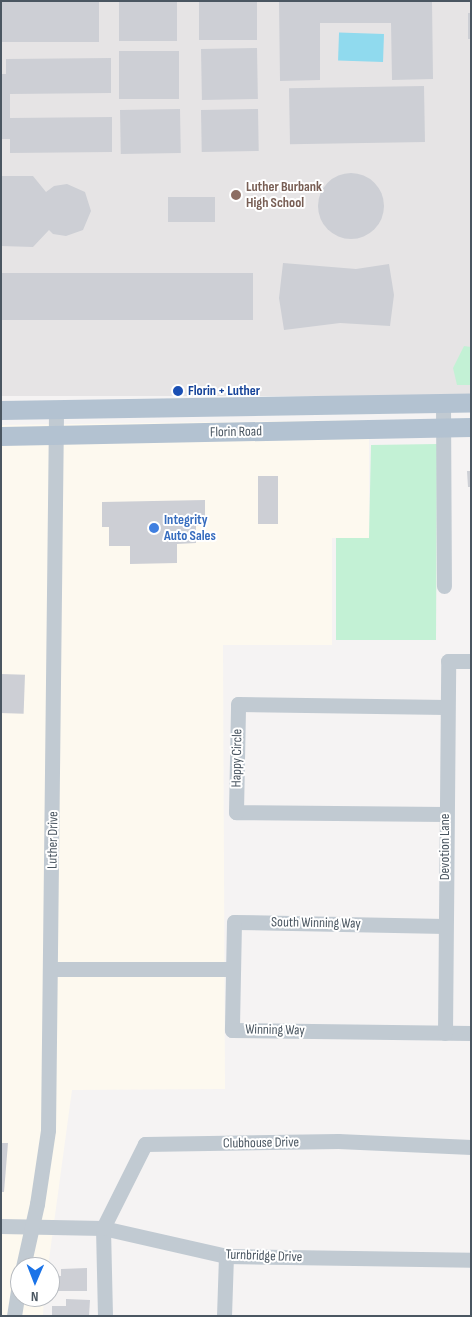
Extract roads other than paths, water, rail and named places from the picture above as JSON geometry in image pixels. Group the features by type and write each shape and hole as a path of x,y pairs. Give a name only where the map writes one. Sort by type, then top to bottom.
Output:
{"main road":[{"name":"Florin Road","path":"1,410 471,403"},
{"name":"Florin Road","path":"1,436 471,427"}],"street":[{"path":"443,403 444,586"},
{"name":"Luther Drive","path":"24,1257 48,1130 56,410"},
{"name":"Devotion Lane","path":"445,1033 445,814 448,661 471,661"},
{"name":"Happy Circle","path":"445,814 236,812 238,704 446,707"},
{"name":"South Winning Way","path":"233,969 234,922 445,926"},
{"path":"51,970 233,969"},
{"name":"Winning Way","path":"233,969 232,1030 471,1033"},
{"name":"Clubhouse Drive","path":"103,1228 145,1144 338,1142 471,1146"},
{"name":"Turnbridge Drive","path":"1,1226 103,1228 226,1256 471,1260"},
{"path":"103,1228 105,1316"},
{"path":"224,1316 226,1256"}],"water":[{"path":"339,32 384,34 383,62 338,60"}],"place":[{"name":"Luther Burbank High School","path":"236,195"},
{"name":"Florin + Luther","path":"178,391"},
{"name":"Integrity Auto Sales","path":"154,528"}]}
